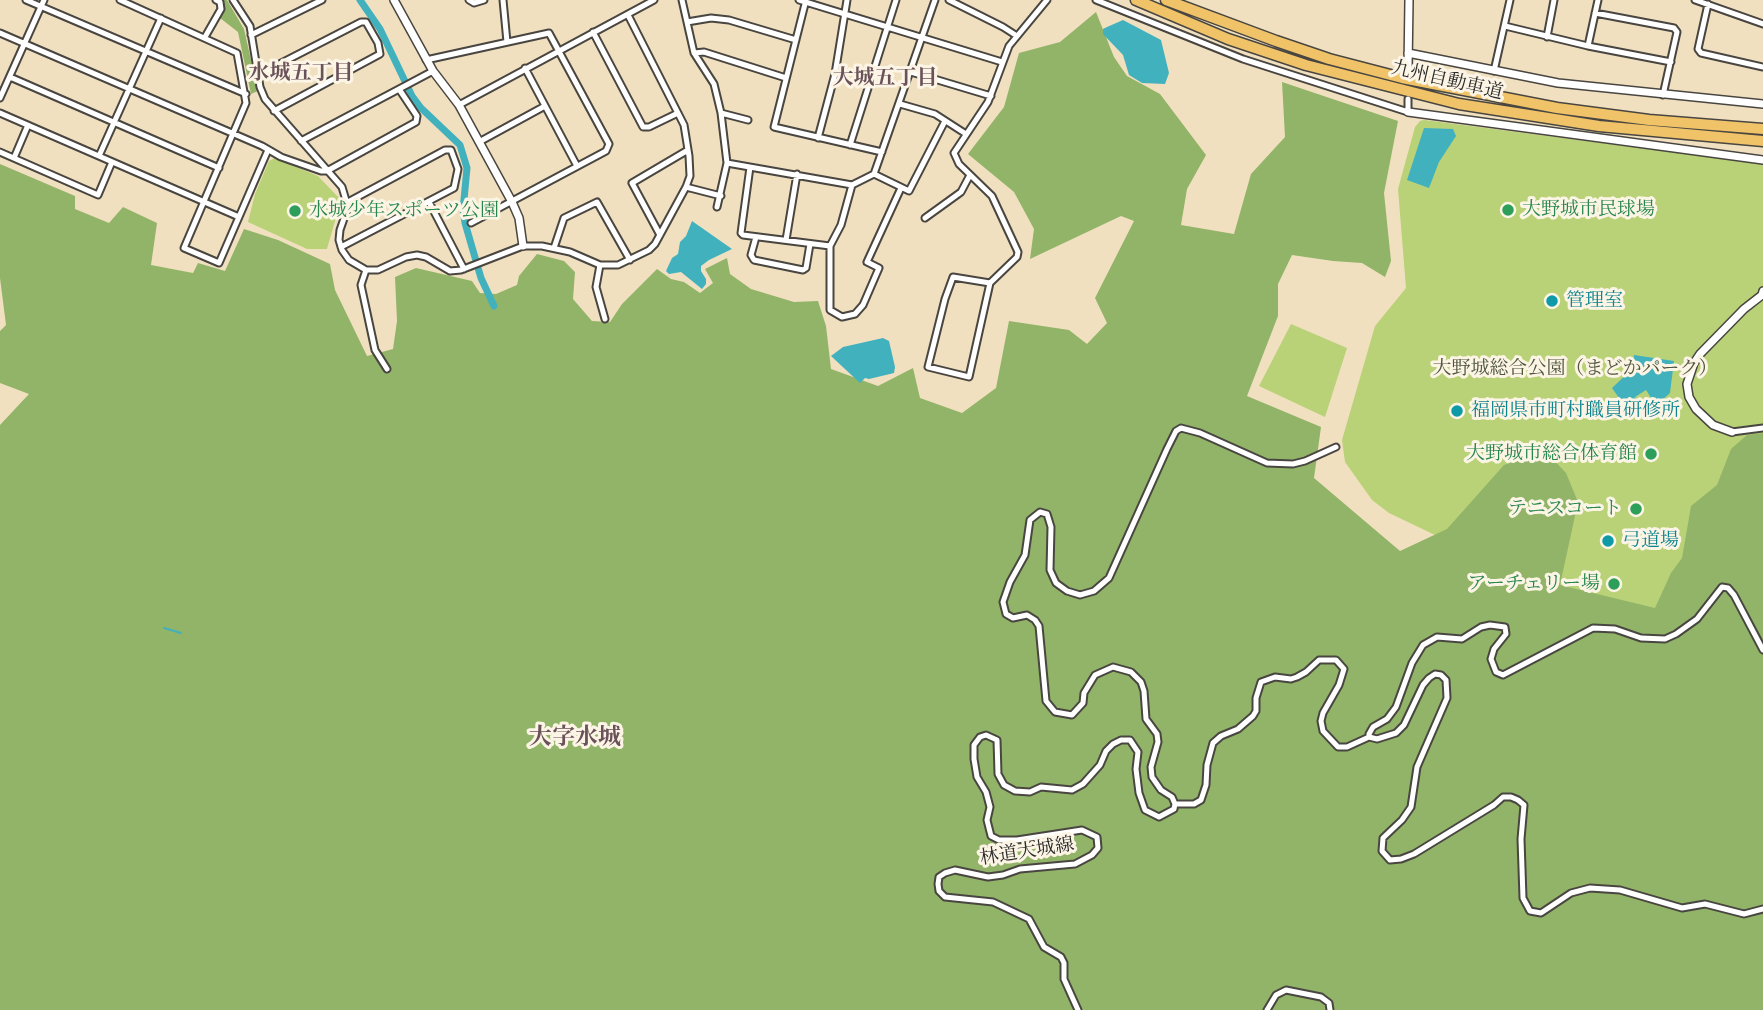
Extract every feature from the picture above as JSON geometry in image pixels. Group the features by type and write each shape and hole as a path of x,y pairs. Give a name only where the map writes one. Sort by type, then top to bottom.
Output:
{"highway":[{"name":"九州自動車道","path":"1136,0 1228,39 1293,61 1459,104 1599,126 1763,141"},
{"name":"九州自動車道","path":"1166,0 1329,59 1415,80 1590,113 1763,129"}],"street":[{"path":"26,0 42,3 145,52 246,94"},
{"path":"120,0 235,50 246,103 184,248 219,263 268,150"},
{"path":"205,37 220,9 220,2 216,0"},
{"path":"251,35 322,0"},
{"path":"394,0 426,60 459,105 512,202 519,218 523,246"},
{"path":"469,0 474,3 484,0"},
{"path":"503,0 507,42"},
{"path":"459,105 654,0"},
{"path":"682,0 694,53 715,84 721,113 727,163 717,207"},
{"path":"818,138 835,74 847,0"},
{"path":"850,145 896,0"},
{"path":"727,163 852,185 874,174 935,0"},
{"path":"949,0 1017,36"},
{"path":"990,283 953,277 929,367 969,377 990,283 1015,262 1018,252 992,196 959,164 954,153 991,96 1002,62 1017,36 1047,0"},
{"path":"1096,0 1243,59 1408,112 1763,160"},
{"path":"1408,69 1409,0"},
{"path":"1494,71 1510,0"},
{"path":"1547,37 1554,0"},
{"path":"1588,46 1598,0"},
{"path":"1695,0 1763,24"},
{"path":"237,1 247,19 265,99 342,187 348,202 341,230 341,247 349,260 366,270 378,270 406,257 417,256 426,257 450,271 464,269 523,246 554,248 600,265 618,265 649,250 686,187 690,169 684,125 628,15"},
{"path":"881,152 774,127 803,1 1002,62"},
{"path":"0,98 42,3"},
{"path":"1708,5 1698,49 1701,53 1763,66"},
{"path":"1595,12 1674,28 1677,32 1663,95"},
{"path":"99,156 161,18"},
{"path":"687,22 711,18 729,20 796,40"},
{"path":"258,75 361,22 366,22 378,43 380,54 274,111"},
{"path":"1504,26 1671,62"},
{"path":"593,32 643,127 649,127 678,113"},
{"path":"0,33 315,170 327,171 416,122 417,116 399,89"},
{"path":"426,60 549,33 609,144 606,151 471,223"},
{"path":"694,53 705,52 786,78"},
{"path":"1408,53 1550,81 1763,104"},
{"path":"525,68 578,166"},
{"path":"300,141 433,71"},
{"path":"911,72 991,96"},
{"path":"9,76 219,168"},
{"path":"1408,99 1408,112"},
{"path":"900,104 935,114 967,134"},
{"path":"479,142 545,106"},
{"path":"0,113 239,217"},
{"path":"721,113 748,120"},
{"path":"874,174 909,191 946,121"},
{"path":"14,158 28,125"},
{"path":"341,247 456,186 458,169 450,149 348,202"},
{"path":"660,235 632,183 688,150"},
{"path":"0,152 98,195 112,162"},
{"path":"750,167 741,233 830,246"},
{"path":"786,240 797,174"},
{"path":"925,218 961,192 970,175"},
{"path":"852,185 841,225 830,246 830,310 842,317 855,314 863,305 879,268 867,262 901,188"},
{"path":"686,187 721,196"},
{"path":"429,202 464,269"},
{"path":"554,248 564,218 597,202 630,260"},
{"path":"756,237 751,255 754,260 803,270 806,268 810,244"},
{"path":"600,265 596,287 605,319"},
{"path":"366,270 361,285 375,350 387,369"},
{"path":"1763,294 1744,309 1700,354 1689,372 1687,384 1689,397 1696,409 1713,425 1732,432 1763,428"},
{"path":"1336,447 1293,464 1267,463 1200,433 1181,428 1167,449 1104,584 1094,591 1080,595 1067,591 1056,583 1050,570 1051,527 1047,514 1040,512 1030,520 1025,555 1010,582 1003,602 1006,614 1013,618 1027,615 1039,626 1044,691 1046,701 1055,712 1072,715 1079,710 1089,683 1102,670 1113,667 1131,672 1141,682 1146,719 1157,734 1158,742 1151,767 1152,777 1161,790 1172,797 1175,804 1194,804 1201,800 1206,785 1207,765 1213,743 1221,736 1238,729 1253,716 1261,682 1275,677 1291,679 1319,660 1336,660 1344,669 1343,677 1321,720 1323,731 1338,747 1347,747 1369,737 1377,738 1396,733 1405,726 1423,685 1435,674 1441,674 1446,680 1447,698 1417,767 1411,807 1383,838 1382,851 1390,860 1414,854 1503,797 1511,797 1524,805 1521,839 1523,898 1530,911 1541,913 1571,893 1590,888 1620,890 1682,908 1705,904 1744,914 1763,909"},
{"path":"1369,737 1373,727 1387,719 1395,707 1412,663 1423,645 1437,637 1462,639 1481,627 1490,625 1504,627 1506,634 1494,649 1491,659 1496,673 1503,675 1593,628 1615,629 1640,639 1665,639 1697,619 1722,587 1728,588 1734,595 1763,650"},
{"name":"林道大城線","path":"1078,1010 1064,979 1064,963 1061,957 1044,947 1029,919 993,902 958,900 945,897 939,891 939,877 955,870 988,877 1020,869 1063,866 1075,864 1092,855 1098,848 1097,837 1082,830 1017,840 999,840 991,836 987,829 990,807 986,792 977,777 974,745 980,737 993,737 997,740 998,774 1004,785 1015,791 1030,792 1041,787 1072,790 1083,784 1100,765 1112,744 1130,740 1138,752 1136,769 1139,793 1145,810 1159,817 1174,809 1175,804"},
{"path":"1267,1010 1276,995 1286,990 1321,997 1329,1003 1330,1010"}],"green space":[{"path":"221,0 227,0 244,29 258,91 251,94 238,32 220,18 224,7"},
{"path":"1096,12 1114,57 1127,76 1160,94 1206,155 1187,189 1181,225 1234,234 1251,174 1285,137 1282,82 1398,121 1384,193 1391,261 1385,277 1362,263 1292,255 1278,284 1278,316 1247,396 1321,427 1314,478 1400,551 1447,529 1504,465 1536,453 1547,453 1566,473 1578,502 1560,585 1655,608 1671,573 1682,558 1691,506 1717,485 1731,449 1747,435 1763,433 1763,1010 0,1010 0,425 29,394 0,383 0,331 6,325 0,278 0,164 75,196 75,209 109,223 123,207 157,223 151,265 193,273 198,263 225,271 244,229 278,240 330,264 335,290 367,356 393,349 397,321 395,277 416,268 472,281 480,293 496,294 517,285 519,276 537,254 564,261 575,272 573,299 592,321 610,322 622,304 657,269 700,293 713,283 705,269 727,258 730,274 751,289 794,302 818,301 826,326 831,369 878,386 913,368 920,398 962,413 996,388 1009,321 1069,330 1087,344 1107,323 1095,298 1134,221 1121,216 1030,259 1034,229 1014,192 968,154 1004,107 1019,53 1060,42"},
{"name":"大野城総合公園（まどかパーク）","path":"1424,120 1763,164 1763,500 1691,560 1654,620 1575,602 1389,513 1372,500 1345,462 1342,440 1375,326 1406,288 1398,189 1415,127"},
{"name":"水城少年スポーツ公園","path":"275,158 318,176 341,200 327,249 307,249 248,222 255,194 269,161"},
{"path":"1291,324 1347,348 1325,417 1259,386"}],"water":[{"path":"1123,20 1161,40 1169,73 1165,84 1142,83 1129,75 1123,55 1103,34 1103,29"},
{"path":"1424,128 1453,129 1456,136 1439,162 1429,188 1407,180"},
{"path":"692,221 732,249 701,266 706,279 702,289 681,272 669,274 666,271 672,258 678,254 680,242 686,236"},
{"path":"883,338 889,341 894,373 865,378 860,383 831,356 843,347"},
{"path":"1634,355 1674,361 1670,393 1661,401 1653,401 1646,390 1635,397 1640,405 1629,412 1612,388 1633,368"}],"waterway":[{"path":"360,0 380,29 412,96 460,145 467,168 463,210 465,223 481,278 494,306"},
{"path":"164,628 181,633"}],"place":[{"name":"大野城市民球場","path":"1508,210"},
{"name":"水城少年スポーツ公園","path":"295,211"},
{"name":"管理室","path":"1552,301"},
{"name":"福岡県市町村職員研修所","path":"1457,411"},
{"name":"大野城市総合体育館","path":"1651,454"},
{"name":"テニスコート","path":"1636,509"},
{"name":"弓道場","path":"1608,541"},
{"name":"アーチェリー場","path":"1614,584"}],"district":[{"name":"水城五丁目","path":"301,74"},
{"name":"大城五丁目","path":"885,79"},
{"name":"大字水城","path":"575,738"}]}
